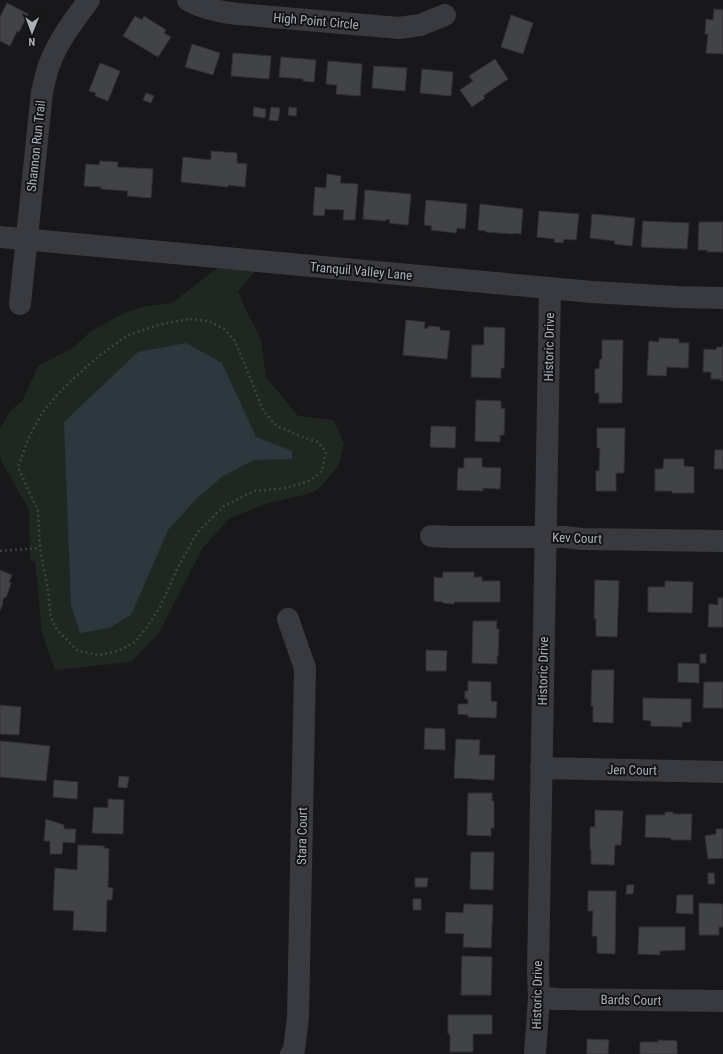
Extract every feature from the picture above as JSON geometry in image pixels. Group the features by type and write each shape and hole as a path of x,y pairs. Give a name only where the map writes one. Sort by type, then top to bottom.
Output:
{"street":[{"name":"Shannon Run Trail","path":"20,304 42,92 45,78 63,37 89,0"},
{"name":"High Point Circle","path":"188,0 204,8 220,12 399,28 420,25 445,15"},
{"name":"Tranquil Valley Lane","path":"0,237 592,292 723,298"},
{"name":"Historic Drive","path":"535,1054 539,997 538,972 541,768 550,288"},
{"name":"Kev Court","path":"431,536 723,541"},
{"name":"Stara Court","path":"288,619 306,668 298,1017 294,1050 291,1054"},
{"name":"Jen Court","path":"541,768 723,772"},
{"name":"Bards Court","path":"539,997 557,999 723,1002"}],"path":[{"path":"190,320 208,321 224,329 235,341 264,412 277,426 318,442 326,452 322,472 309,481 287,488 254,491 224,506 197,533 178,566 160,607 147,627 136,642 118,651 99,655 78,651 57,630 51,618 48,590 40,548 38,511 18,467 29,436 42,413 74,377 99,356 128,335 162,324 190,320"},
{"path":"0,551 40,548"}],"shaded area":[{"path":"218,268 255,271 238,292 261,339 266,377 298,416 334,420 344,444 338,467 317,490 308,494 265,504 230,518 202,549 159,633 131,662 55,670 42,633 35,561 30,561 29,510 2,462 0,455 0,429 10,411 23,400 38,366 74,347 90,332 124,313 146,306 172,303"},
{"path":"186,343 222,363 256,437 292,451 292,459 254,460 223,476 196,499 168,530 131,615 109,628 80,633 71,605 64,422 138,352"}],"building":[{"path":"7,3 28,14 19,32 17,31 10,46 0,41 0,17"},
{"path":"714,9 723,10 723,54 706,53 708,34 705,34 706,19 713,20"},
{"path":"511,15 533,23 523,54 501,47"},
{"path":"135,16 142,20 144,16 166,30 164,33 171,37 158,57 123,36"},
{"path":"192,44 220,53 213,75 185,67"},
{"path":"233,53 271,56 269,79 231,76"},
{"path":"281,57 316,60 314,82 303,81 303,79 279,77"},
{"path":"495,59 508,79 483,96 485,98 472,107 460,90 473,81 469,76"},
{"path":"328,61 362,64 360,96 336,94 337,85 326,84"},
{"path":"100,63 120,71 108,101 95,96 96,93 89,91"},
{"path":"374,66 407,68 405,91 372,88"},
{"path":"422,69 453,72 451,96 420,93"},
{"path":"146,93 154,96 151,103 143,100"},
{"path":"254,107 266,109 265,118 253,116"},
{"path":"271,107 280,108 278,121 269,120"},
{"path":"289,107 297,108 296,116 288,115"},
{"path":"211,151 237,153 237,163 247,164 245,187 228,185 228,187 181,182 183,157 211,160"},
{"path":"100,161 118,162 117,167 153,169 151,198 127,196 128,191 84,186 86,164 99,165"},
{"path":"327,174 341,176 340,183 358,184 355,220 343,220 344,210 325,209 324,216 313,215 315,187 326,188"},
{"path":"365,190 411,194 408,225 389,223 390,220 386,219 386,221 363,219"},
{"path":"426,200 467,204 465,229 457,228 456,233 431,230 432,226 424,225"},
{"path":"480,204 523,209 521,234 486,232 478,230"},
{"path":"539,211 579,214 576,240 564,239 563,243 554,242 555,239 537,237"},
{"path":"592,214 635,218 632,246 614,244 615,241 590,238"},
{"path":"643,221 689,223 687,249 641,247"},
{"path":"699,222 723,222 723,252 707,252 707,250 698,250"},
{"path":"406,320 425,322 424,328 428,329 428,326 440,327 440,330 450,331 447,359 403,355"},
{"path":"484,327 505,328 504,368 501,368 501,378 471,377 472,345 484,345"},
{"path":"659,338 679,339 679,343 689,343 688,368 667,367 666,376 647,375 649,341 659,342"},
{"path":"602,340 623,340 622,403 599,403 599,393 595,393 595,369 599,369 600,359 602,359"},
{"path":"717,347 723,347 723,381 721,381 721,379 711,379 711,372 703,372 704,349 716,350"},
{"path":"476,400 501,401 501,408 505,409 504,435 500,435 500,442 475,441"},
{"path":"431,426 456,427 455,448 430,447"},
{"path":"597,428 625,428 624,473 616,473 616,491 596,491 596,471 599,471 600,448 597,448"},
{"path":"715,450 723,450 723,469 714,469"},
{"path":"464,458 482,458 482,467 501,468 500,489 483,488 483,491 457,490 458,468 464,468"},
{"path":"664,459 684,459 684,466 694,467 694,493 655,491 655,469 663,469"},
{"path":"0,570 12,575 6,598 4,597 0,611"},
{"path":"443,572 474,572 474,577 482,577 482,581 500,581 500,602 454,602 454,604 434,601 434,577 443,578"},
{"path":"595,580 619,581 617,637 596,636 596,619 594,619"},
{"path":"665,581 693,582 692,613 648,612 648,587 665,587"},
{"path":"718,598 723,598 723,627 708,627 709,604 718,605"},
{"path":"473,621 497,621 496,629 499,629 497,664 472,663"},
{"path":"426,650 447,651 446,671 426,671"},
{"path":"700,654 706,654 706,663 700,663"},
{"path":"678,663 699,664 699,683 678,682"},
{"path":"592,670 614,670 613,723 593,722 593,706 591,706"},
{"path":"468,681 491,682 491,701 497,702 496,718 468,717 468,715 458,714 458,704 468,704 468,699 465,699 465,691 468,691"},
{"path":"704,682 723,682 723,708 703,708"},
{"path":"643,698 691,699 691,722 682,722 682,727 651,726 651,721 643,720"},
{"path":"0,705 21,707 19,735 0,734"},
{"path":"425,728 445,729 445,750 424,749"},
{"path":"456,739 480,740 479,755 495,755 494,780 454,778"},
{"path":"0,741 50,746 46,781 0,777"},
{"path":"119,776 129,777 127,788 118,787"},
{"path":"54,780 78,782 77,799 53,797"},
{"path":"468,793 492,793 492,801 494,801 494,828 491,828 491,836 467,835"},
{"path":"108,799 124,800 123,834 92,833 94,807 108,808"},
{"path":"595,810 623,811 621,845 615,845 614,865 591,864 590,827 595,827"},
{"path":"665,812 673,812 673,814 692,814 691,840 671,840 671,838 645,837 646,815 665,815"},
{"path":"46,819 64,825 64,829 76,829 75,843 63,842 62,854 50,854 50,841 44,841"},
{"path":"716,829 723,829 723,858 708,859 705,836 716,834"},
{"path":"78,845 104,846 104,848 109,849 108,887 113,888 112,900 107,900 106,932 73,930 74,911 53,910 55,868 77,870"},
{"path":"471,852 494,852 493,890 470,889"},
{"path":"708,873 714,873 715,884 708,884"},
{"path":"415,878 428,878 427,887 415,887"},
{"path":"627,885 634,885 633,894 626,894"},
{"path":"588,891 616,891 615,954 597,953 597,936 592,936 593,911 588,911"},
{"path":"677,895 693,895 693,914 676,913"},
{"path":"413,899 421,899 421,910 413,910"},
{"path":"699,903 723,904 723,927 719,927 719,935 699,935"},
{"path":"464,904 493,905 491,948 463,947 464,934 445,933 446,912 463,913"},
{"path":"639,927 685,927 685,950 660,951 660,955 638,954"},
{"path":"462,956 492,957 491,995 461,995"},
{"path":"448,1015 492,1015 492,1034 473,1034 473,1052 450,1052"},
{"path":"587,1039 609,1040 608,1054 587,1054"},
{"path":"658,1040 677,1041 677,1054 640,1054 640,1042 658,1042"}]}
